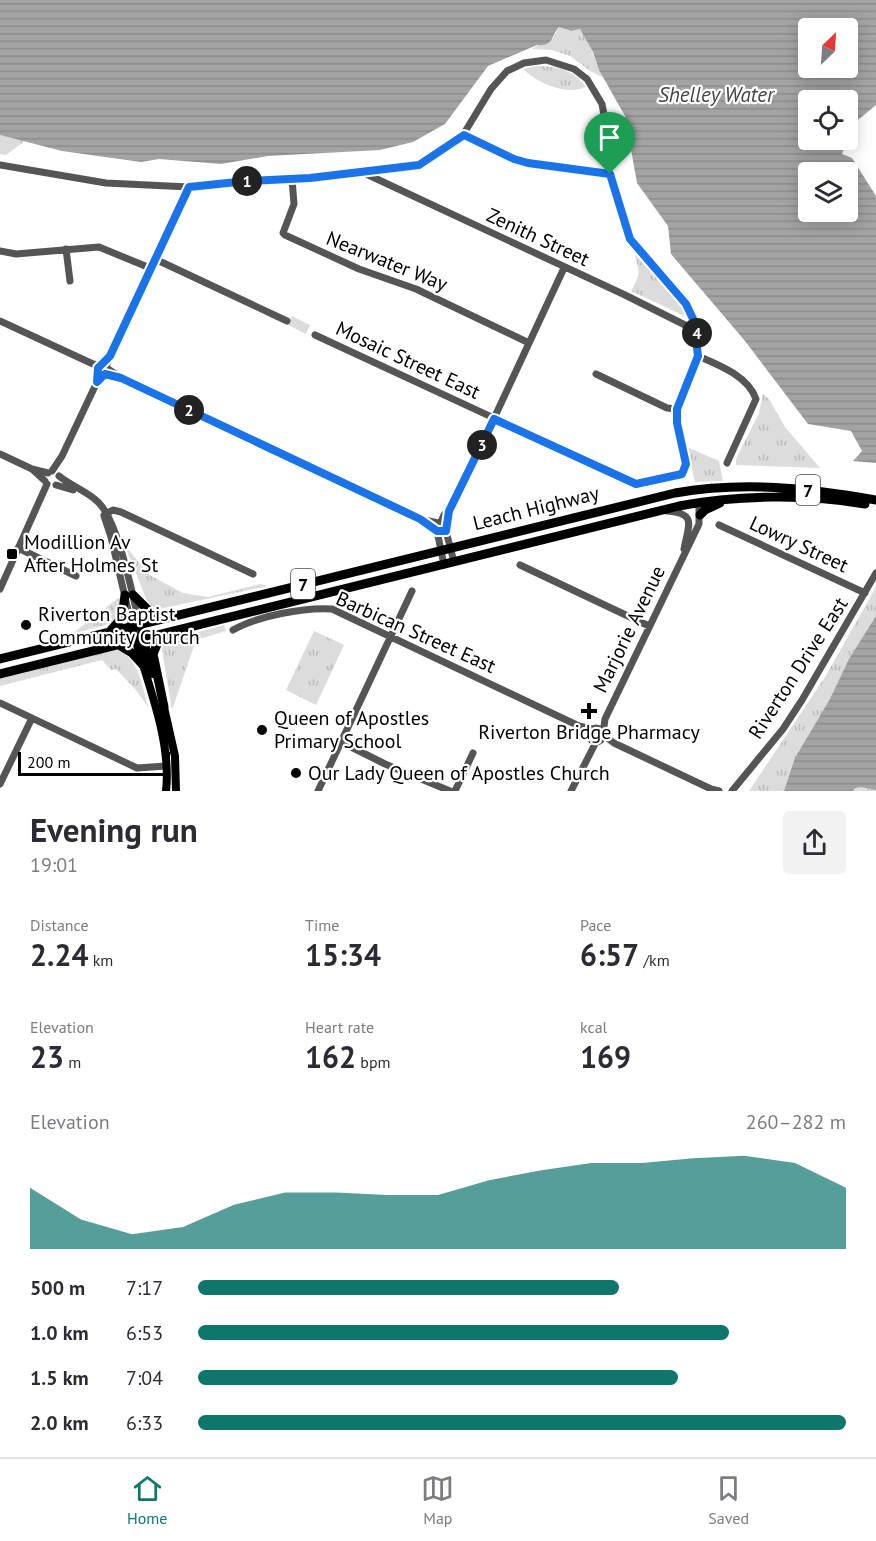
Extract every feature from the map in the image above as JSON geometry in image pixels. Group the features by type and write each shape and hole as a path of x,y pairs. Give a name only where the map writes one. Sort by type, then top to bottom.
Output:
{"highway":[{"name":"Leach Highway","path":"0,659 675,493 713,487 763,486 803,489 876,500"},
{"path":"675,493 689,496 695,503"},
{"name":"Leach Highway","path":"0,674 695,503 727,499 823,499 876,506"},
{"path":"700,516 705,510 727,499"},
{"path":"110,632 122,618 129,595 153,614 166,618"},
{"path":"164,707 153,654 158,642 170,633"},
{"path":"119,645 127,648 142,665"}],"main road":[{"path":"136,626 164,707 175,756 178,791"},
{"path":"140,640 142,665 158,716 166,766 166,791"}],"street":[{"path":"0,165 106,183 189,187 364,173 419,165 464,135 492,89 507,71 532,61 546,60 561,64 574,69 587,79 602,104 610,174 630,239 686,304 697,331 698,356 677,409 667,408 596,375"},
{"path":"464,135 514,159 528,163 610,174"},
{"name":"Zenith Street","path":"364,173 697,331"},
{"name":"Nearwater Way","path":"292,179 294,204 283,233 285,235 359,269 416,289 529,343"},
{"path":"0,590 2,580 50,484 101,369 110,356 189,187"},
{"path":"0,251 16,254 99,247 150,268"},
{"path":"66,249 70,281"},
{"path":"155,259 287,321"},
{"path":"444,565 446,549 444,526 449,511 564,268"},
{"path":"0,321 420,519 444,526"},
{"name":"Mosaic Street East","path":"315,335 636,484 682,474 685,470 677,409"},
{"path":"698,356 734,374 748,385 756,399 727,464"},
{"path":"0,454 32,469 50,484 66,487 84,495 105,514"},
{"path":"32,469 54,473 90,495 105,514 136,626"},
{"path":"50,484 59,480 54,473"},
{"path":"695,503 699,507 700,516"},
{"path":"105,514 113,510 122,512 253,574"},
{"name":"Marjorie Avenue","path":"662,510 681,512 688,518 689,528 683,555"},
{"name":"Marjorie Avenue","path":"571,791 693,537 700,516"},
{"path":"420,519 437,531 454,562"},
{"name":"Lowry Street","path":"719,525 865,593"},
{"path":"437,531 444,526"},
{"path":"18,548 76,576"},
{"path":"520,565 649,626"},
{"name":"Riverton Drive East","path":"732,791 783,729 876,573"},
{"path":"318,791 412,591"},
{"name":"Barbican Street East","path":"233,630 244,624 307,608 332,609 596,735"},
{"path":"0,703 137,768 166,766"},
{"path":"0,784 32,718"},
{"path":"596,735 712,790 719,791"},
{"path":"341,742 385,764 450,791"},
{"path":"455,791 473,753"},
{"name":"Riverton Drive East","path":"740,791 743,777"}],"green space":[{"path":"559,27 571,31 580,29 604,78 570,56 552,50 531,49 553,38"},
{"path":"537,66 564,70 586,87 570,90 553,87 536,79 523,69"},
{"path":"0,135 25,141 6,155 0,154"},
{"path":"638,254 683,305 689,318 631,291 638,275 635,256"},
{"path":"292,316 310,325 306,334 288,325"},
{"path":"763,394 769,399 785,427 820,468 736,465 736,459 759,413"},
{"path":"687,447 719,461 723,481 695,482"},
{"path":"124,544 148,574 183,593 208,597 260,584 268,586 159,609 151,606 147,601"},
{"path":"876,587 876,791 749,791 825,677"},
{"path":"121,598 122,609 113,623 72,634"},
{"path":"224,625 226,631 196,640 172,710 163,645 166,641"},
{"path":"314,631 344,645 316,705 286,690"},
{"path":"119,648 136,668 148,707 116,669 111,670 102,660 0,686 0,677"}],"water":[{"name":"Shelley Water","path":"0,0 876,0 876,105 858,120 858,90 798,90 798,150 843,150 842,154 852,158 855,162 798,162 798,222 858,222 858,168 876,196 876,463 853,461 862,451 851,431 808,424 745,341 671,254 668,226 637,183 625,116 599,70 593,52 580,29 571,31 559,27 549,43 537,45 488,66 445,124 413,142 380,150 268,156 221,164 159,159 141,162 62,151 0,135"},
{"path":"876,616 876,790 861,787 853,791 784,791 795,758 830,699 849,659"}],"place":[{"name":"Modillion Av After Holmes St","path":"12,554"},
{"name":"Riverton Baptist Community Church","path":"26,625"},
{"name":"Riverton Bridge Pharmacy","path":"589,711"},
{"name":"Queen of Apostles Primary School","path":"262,730"},
{"name":"Our Lady Queen of Apostles Church","path":"296,773"}],"route":[{"path":"464,135 514,159 528,163 610,174 630,239 686,304 697,331 698,356 677,409 677,423 686,464 682,474 636,484 494,419 449,511 446,531 437,531 420,519 121,378 105,374 97,382 98,368 110,356 189,187 364,173 419,165 464,135"}]}
